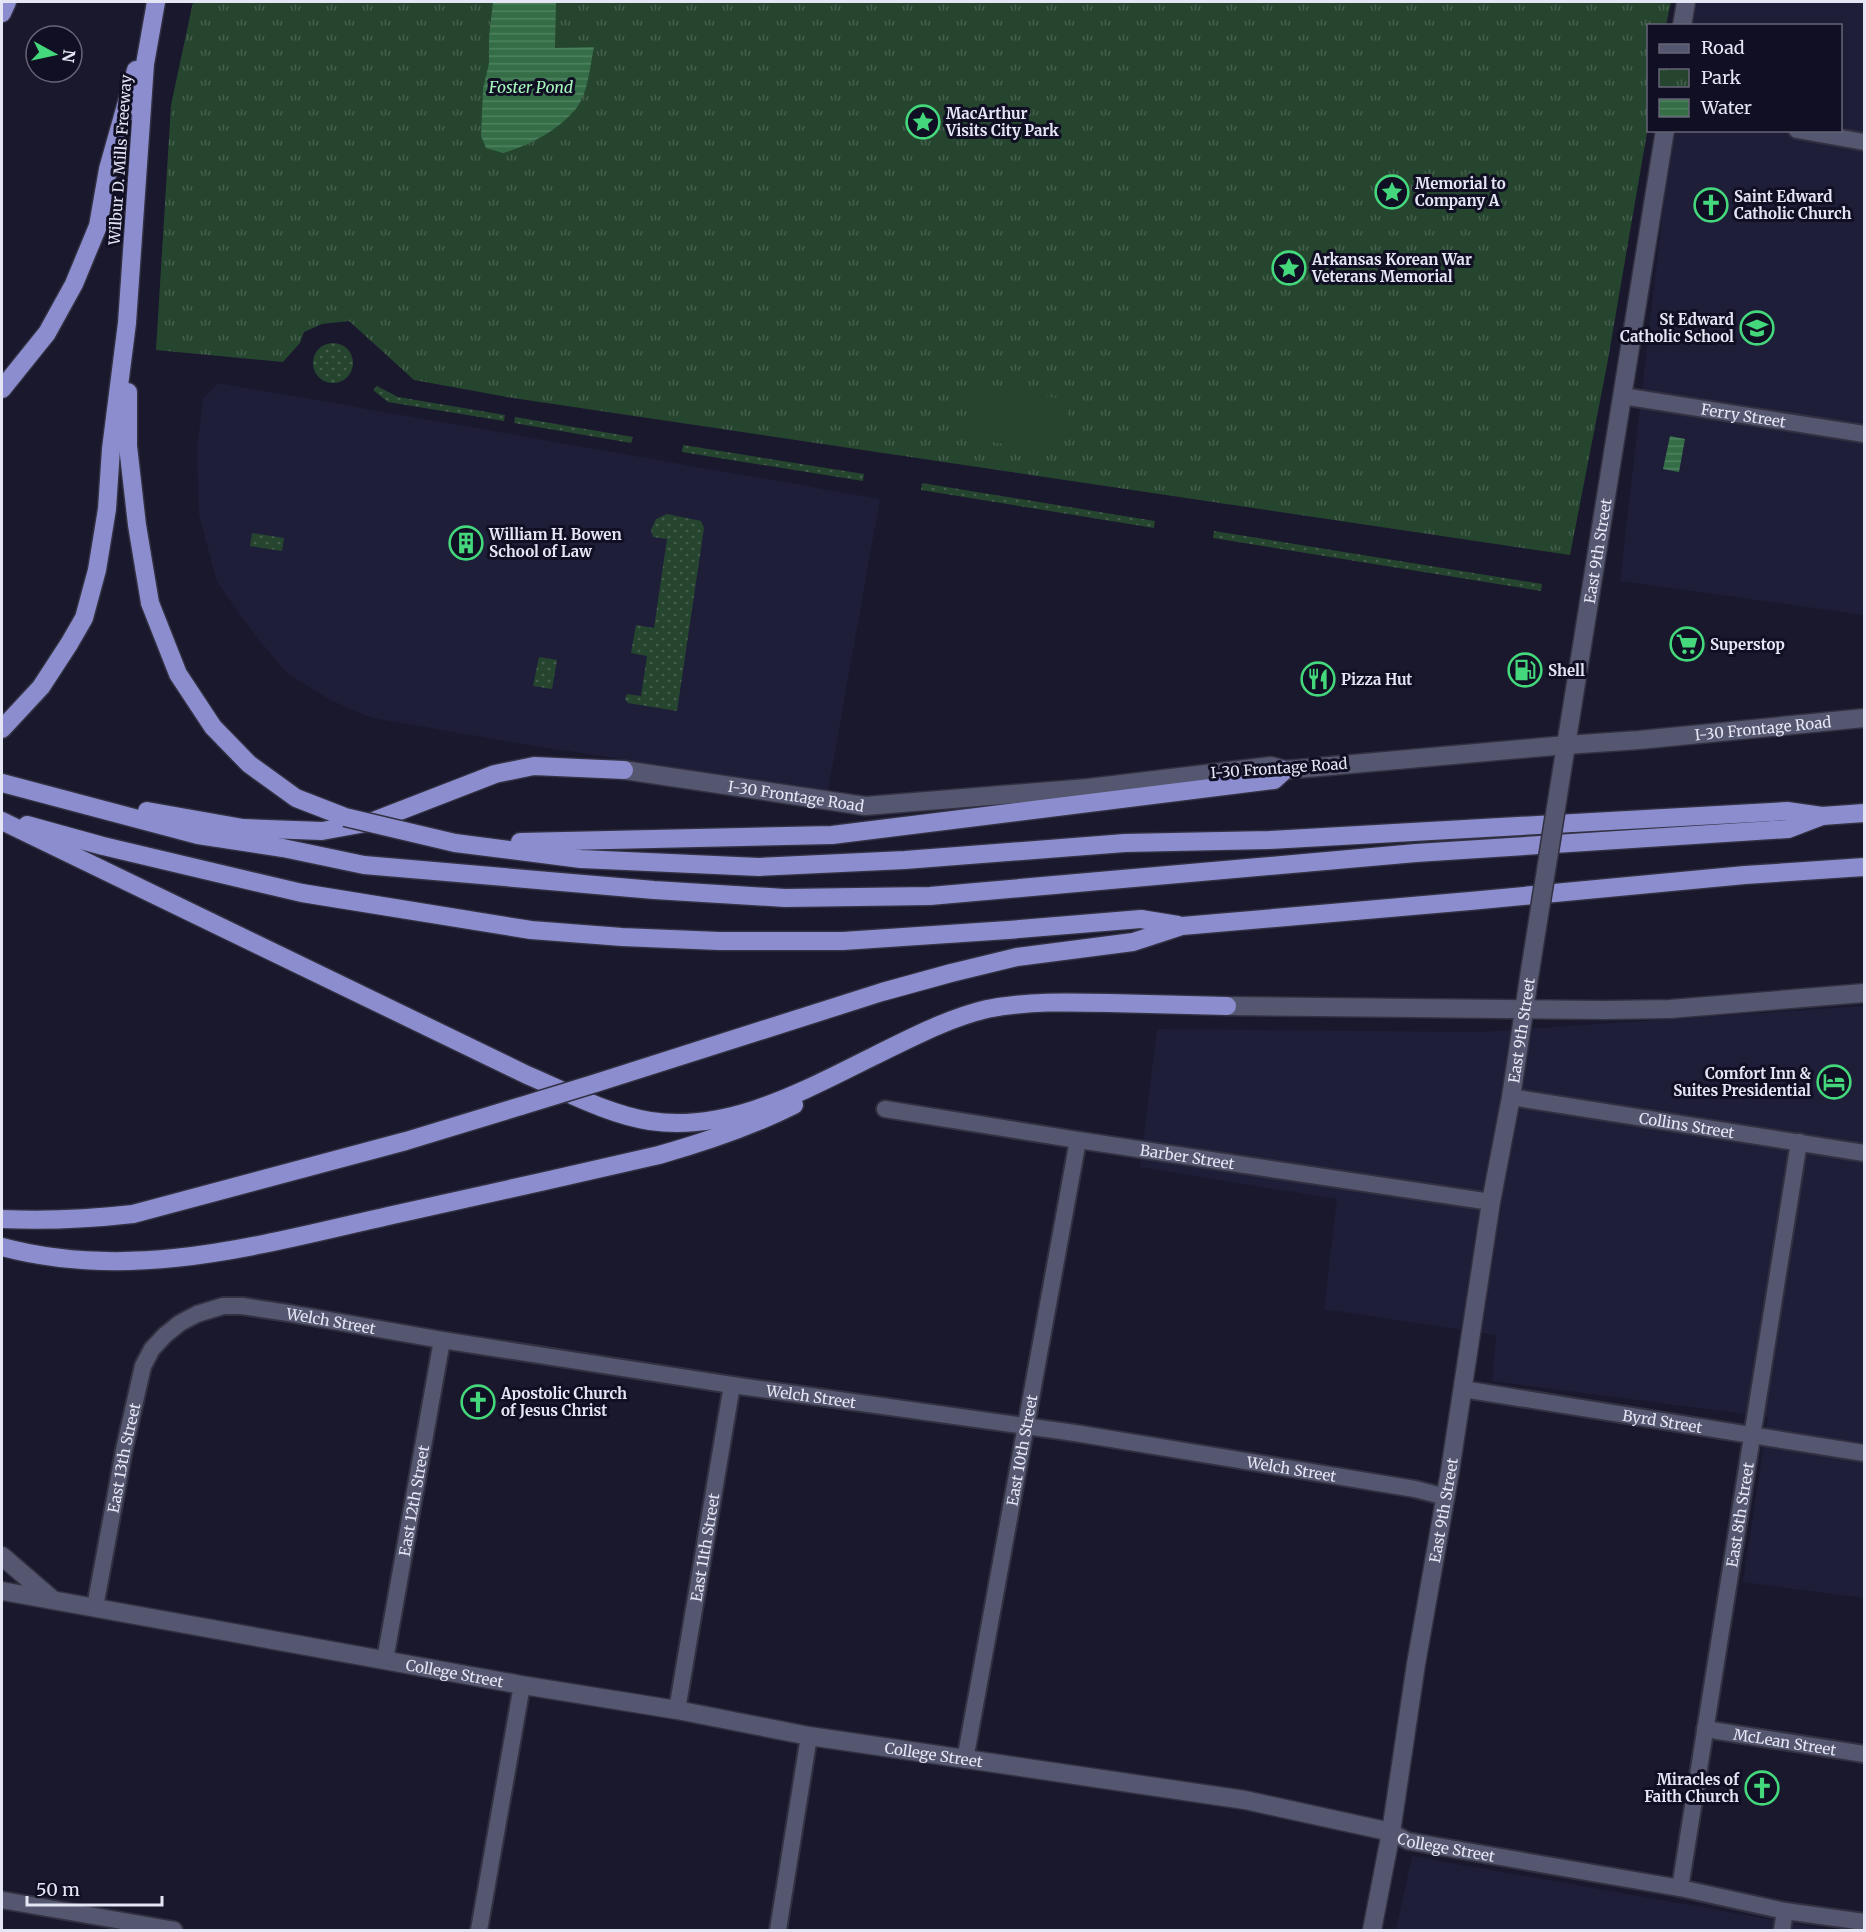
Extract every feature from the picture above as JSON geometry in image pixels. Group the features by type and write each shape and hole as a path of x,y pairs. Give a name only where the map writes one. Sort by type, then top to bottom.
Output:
{"highway":[{"path":"2,13 7,2"},
{"path":"2,389 47,333 74,284 98,226 108,169 155,2"},
{"name":"Wilbur D. Mills Freeway","path":"127,323 145,64 155,2"},
{"path":"2,729 41,687 84,618 97,570 107,509 111,449 127,323"},
{"path":"127,323 128,446 137,525 150,603 178,674 213,727 249,764 296,798 345,817 455,843 581,859 759,867 905,860 1125,843 1269,840 1787,811 1822,816 1864,813"},
{"path":"5,785 243,828 322,831 371,822 495,774 534,766 624,770"},
{"path":"455,843 832,835 1274,780 1285,770"},
{"path":"5,785 198,835 283,848 364,865 654,890 785,898 930,896 1416,853 1788,829 1822,816"},
{"path":"2,819 103,846 302,893 531,930 622,937 843,941 1141,919 1182,926"},
{"path":"2,819 527,1075 591,1103 651,1121 711,1121 744,1113 804,1090 882,1052 967,1015 987,1010 1023,1004 1060,1002 1227,1005"},
{"path":"2,1219 45,1221 93,1219 133,1214 406,1140 596,1083 882,992 1017,957 1133,942 1182,926 1745,875 1864,867"},
{"path":"2,1247 56,1258 100,1262 143,1262 183,1258 279,1241 659,1155 706,1142 768,1118 800,1102 882,1052"}],"main road":[{"path":"1682,24 1686,2"},
{"name":"East 9th Street","path":"1372,1930 1391,1832 1416,1664 1446,1497 1491,1202 1511,1097 1665,132"},
{"name":"I-30 Frontage Road","path":"624,770 865,806 1088,788 1271,766 1285,770 1864,718"},
{"path":"1227,1005 1525,1010 1670,1009 1864,993"},
{"path":"2,1556 53,1600"},
{"name":"College Street","path":"2,1591 522,1685 677,1710 809,1736 1245,1800 1391,1832"}],"street":[{"path":"1808,132 1864,142"},
{"name":"Ferry Street","path":"1622,396 1864,434"},
{"name":"Collins Street","path":"1511,1097 1864,1153"},
{"name":"Barber Street","path":"885,1109 1491,1202"},
{"name":"East 10th Street","path":"965,1760 1078,1140"},
{"name":"East 8th Street","path":"1680,1888 1799,1142"},
{"name":"Welch Street","path":"180,1323 214,1308 242,1306 732,1385 1026,1426 1415,1489 1446,1497"},
{"name":"East 13th Street","path":"95,1607 139,1375 152,1349 180,1323"},
{"name":"East 12th Street","path":"385,1660 442,1340"},
{"name":"East 11th Street","path":"677,1710 732,1385"},
{"name":"Byrd Street","path":"1463,1389 1864,1453"},
{"path":"479,1930 522,1685"},
{"name":"McLean Street","path":"1706,1729 1864,1754"},
{"path":"778,1930 809,1736"},
{"name":"College Street","path":"1391,1832 1408,1841 1680,1888 1785,1911 1864,1922"},
{"path":"2,1900 174,1930"},
{"path":"1782,1930 1785,1911"}],"shaded area":[{"path":"1687,2 1864,2 1864,615 1620,581 1672,132 1842,132 1842,24 1684,24"},
{"path":"219,383 880,499 828,791 372,718 330,700 287,673 254,634 217,582 199,515 197,449 203,399"},
{"path":"1864,1006 1864,1598 1743,1582 1768,1417 1492,1381 1496,1335 1324,1309 1337,1199 1140,1167 1157,1029 1481,1032"},
{"path":"1412,1856 1831,1930 1396,1930"}],"green space":[{"path":"193,2 1671,2 1666,24 1647,24 1647,132 1607,365 1570,555 513,398 414,380 349,321 322,324 304,332 300,343 283,362 156,350 171,105"},
{"path":"333,343 347,349 353,363 347,377 333,383 319,377 313,363 319,349"},
{"path":"973,384 1069,400 1061,454 963,437"},
{"path":"377,386 398,397 505,415 504,421 388,402 373,390"},
{"path":"515,417 633,437 631,443 514,423"},
{"path":"683,445 864,474 863,481 682,452"},
{"path":"922,483 1155,521 1154,528 921,490"},
{"path":"667,514 701,521 704,528 677,711 628,703 625,699 627,694 641,696 647,656 631,653 636,625 654,628 667,539 653,537 651,530 656,519"},
{"path":"1214,531 1542,584 1541,591 1213,538"},
{"path":"252,533 284,538 282,551 250,546"},
{"path":"539,657 557,660 552,689 533,686"}],"water":[{"name":"Foster Pond","path":"493,2 556,2 555,48 594,47 586,88 575,110 542,137 503,153 486,148 481,136 483,89 489,63"},
{"path":"1670,436 1685,439 1679,472 1663,469"}],"place":[{"name":"MacArthur Visits City Park","path":"923,122"},
{"name":"Memorial to Company A","path":"1392,192"},
{"name":"Saint Edward Catholic Church","path":"1711,205"},
{"name":"Arkansas Korean War Veterans Memorial","path":"1289,268"},
{"name":"St Edward Catholic School","path":"1757,328"},
{"name":"William H. Bowen School of Law","path":"466,543"},
{"name":"Superstop","path":"1687,644"},
{"name":"Shell","path":"1525,670"},
{"name":"Pizza Hut","path":"1318,679"},
{"name":"Comfort Inn & Suites Presidential","path":"1834,1082"},
{"name":"Apostolic Church of Jesus Christ","path":"478,1402"},
{"name":"Miracles of Faith Church","path":"1762,1788"}]}
